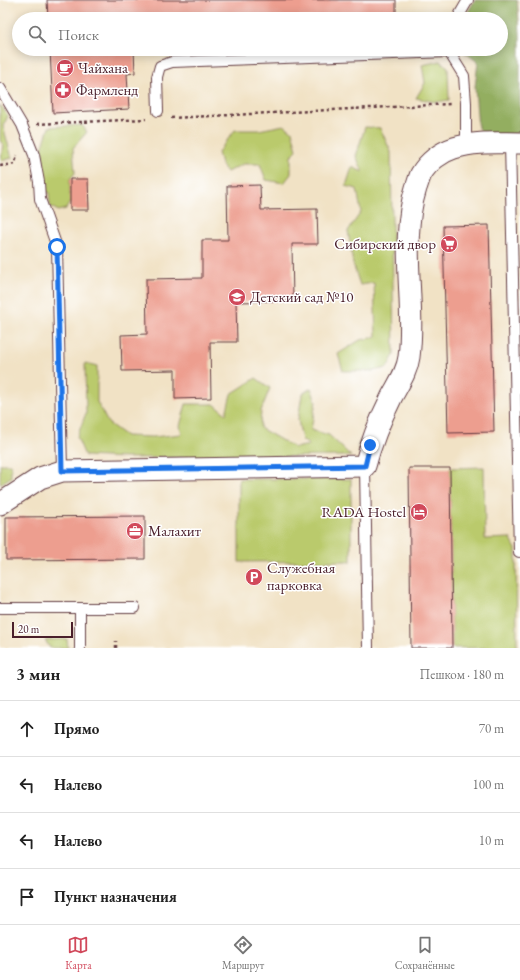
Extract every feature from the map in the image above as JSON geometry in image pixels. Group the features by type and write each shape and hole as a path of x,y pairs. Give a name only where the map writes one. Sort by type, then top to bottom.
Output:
{"street":[{"path":"0,504 40,478 62,471 365,466 370,445 392,395 405,373 409,358 409,234 412,203 421,174 432,160 452,148 466,145 515,143"}],"lane":[{"path":"461,12 468,0"},
{"path":"158,111 157,77 160,66 172,62 324,56"},
{"path":"453,56 464,76 466,145"},
{"path":"0,88 22,125 34,155 39,182 40,200 57,247 62,471"},
{"path":"515,143 519,552"},
{"path":"365,466 368,648"},
{"path":"0,608 135,608"},
{"path":"80,608 80,648"}],"path":[{"path":"166,118 466,104"},
{"path":"0,166 15,164 19,149 12,133 22,125 150,119"},
{"path":"116,641 116,648"}],"green space":[{"path":"475,0 517,0 520,33 520,133 489,140 478,128 475,87 478,62 470,56 508,56 508,12 468,12"},
{"path":"440,61 448,67 449,100 436,102 416,98 425,83 422,65"},
{"path":"0,105 8,116 3,126 12,158 1,161 3,143 0,141"},
{"path":"82,125 87,132 73,148 75,173 70,179 70,202 66,209 58,211 50,206 49,193 44,190 42,149 49,127"},
{"path":"284,125 292,131 297,150 291,156 291,174 284,183 266,180 260,164 243,164 227,172 221,164 218,152 235,130 259,130"},
{"path":"365,127 380,128 391,152 394,355 387,368 373,371 343,371 338,354 360,340 376,337 374,283 360,285 353,264 348,231 361,212 357,189 346,186 352,167 363,172 356,156"},
{"path":"85,363 97,366 97,402 108,423 126,436 153,437 182,434 180,426 186,404 214,404 226,414 231,394 256,378 270,388 261,411 260,428 295,448 309,445 302,440 298,420 302,394 311,388 316,401 311,430 329,435 351,456 125,458 85,456 77,437 86,413"},
{"path":"0,464 11,464 11,477 0,484"},
{"path":"484,467 485,539 510,538 516,549 517,648 452,648 450,468"},
{"path":"239,479 351,479 351,561 239,562"},
{"path":"67,639 68,648 50,648 45,640"}],"building":[{"path":"47,0 396,0 396,12 48,12"},
{"path":"50,56 134,56 135,73 127,74 129,109 53,113"},
{"path":"70,179 88,179 89,210 70,210"},
{"path":"260,185 261,210 317,209 318,244 292,244 293,301 236,302 237,342 210,342 211,398 175,399 175,370 122,371 121,335 147,334 146,279 202,278 202,240 228,240 227,186"},
{"path":"489,225 494,432 448,433 443,226"},
{"path":"409,468 450,468 452,648 411,648"},
{"path":"145,516 145,559 6,560 6,517"}],"place":[{"name":"Чайхана","path":"65,68"},
{"name":"Фармленд","path":"63,90"},
{"name":"Сибирский двор","path":"449,244"},
{"name":"Детский сад №10","path":"237,297"},
{"name":"RADA Hostel","path":"419,512"},
{"name":"Малахит","path":"135,531"},
{"name":"Служебная парковка","path":"254,577"}],"route":[{"path":"57,247 62,471 365,466 370,445"}]}
